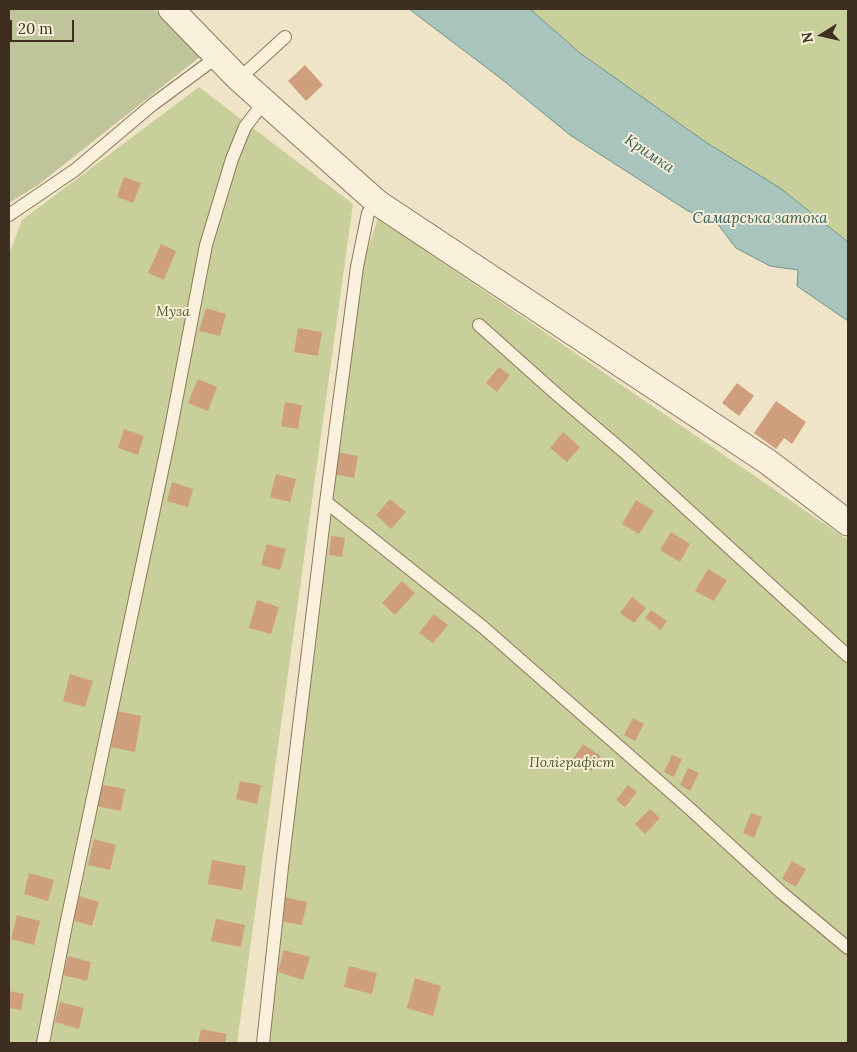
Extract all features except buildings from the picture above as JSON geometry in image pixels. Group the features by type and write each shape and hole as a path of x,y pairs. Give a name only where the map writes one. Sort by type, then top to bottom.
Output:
{"street":[{"path":"171,9 239,79 378,203 768,462 848,523"}],"lane":[{"path":"239,79 286,37"},
{"path":"9,215 75,170 152,105 217,57"},
{"path":"43,1043 68,915 167,447 206,245 245,127 264,102"},
{"path":"263,1043 326,502 357,267 368,213 378,203"},
{"path":"479,325 638,464 848,656"},
{"path":"326,502 484,628 689,808 782,893 848,948"}],"green space":[{"path":"9,9 154,9 201,56 38,185 9,203"},
{"path":"530,9 848,9 848,242 780,188 707,143 580,53"},
{"name":"Муза","path":"199,87 353,204 237,1043 9,1043 9,254 22,220"},
{"name":"Поліграфіст","path":"378,218 848,540 848,1043 264,1043 358,278"}],"water":[{"name":"Самарська затока","path":"409,9 530,9 580,53 707,143 780,188 848,242 848,321 797,286 798,270 770,266 736,248 717,223 688,211 570,135 499,77"}],"water label":[{"name":"Кримка","path":"649,154"}]}
